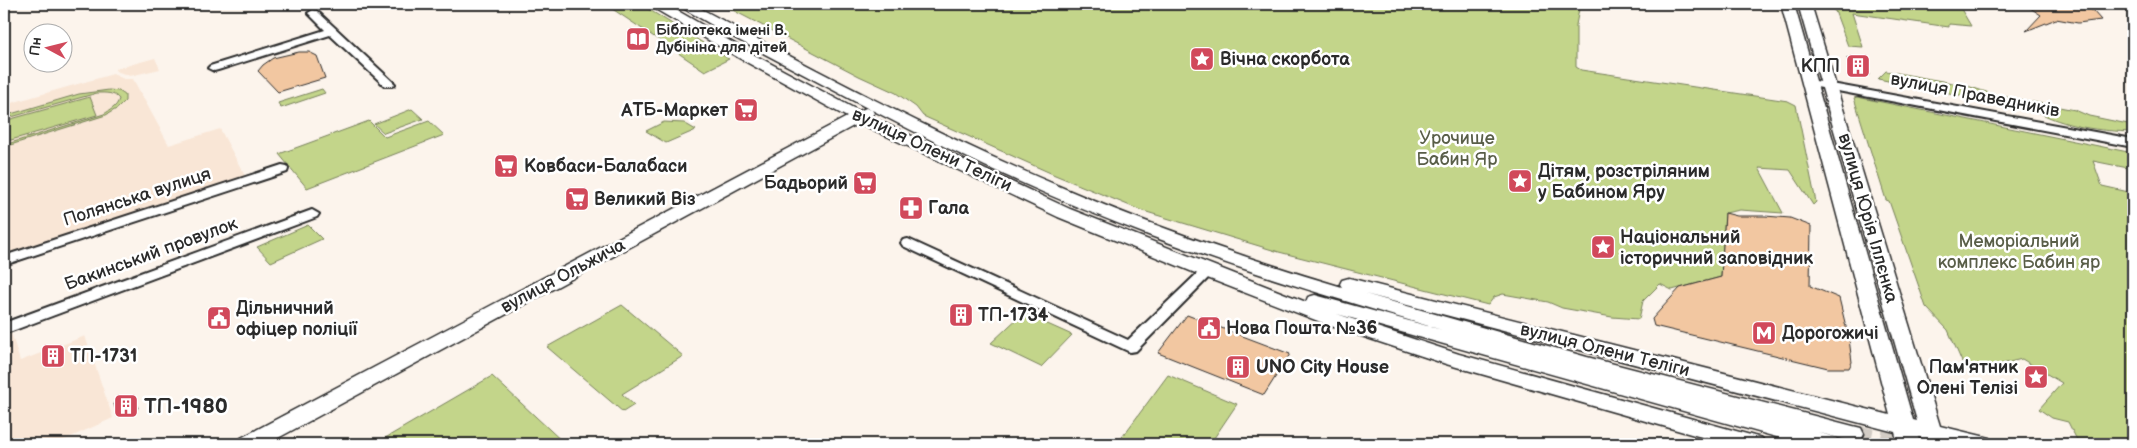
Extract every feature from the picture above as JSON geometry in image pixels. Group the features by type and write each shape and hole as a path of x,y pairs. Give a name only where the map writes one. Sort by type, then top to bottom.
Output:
{"main road":[{"name":"вулиця Олени Теліги","path":"657,4 859,117 1064,213 1213,273 1338,321 1453,358 1754,444"},
{"name":"вулиця Олени Теліги","path":"683,4 877,107 1010,172 1162,234 1315,286 1568,360 1853,434"},
{"name":"вулиця Юрія Іллєнка","path":"1788,4 1820,84 1933,438"},
{"name":"вулиця Юрія Іллєнка","path":"1805,4 1820,84 1906,435"},
{"name":"вулиця Ольжича","path":"249,444 877,107"},
{"name":"вулиця Олени Теліги","path":"1229,256 1376,291 1906,435 1982,444"},
{"name":"вулиця Олени Теліги","path":"1213,273 1829,444"}],"street":[{"path":"313,13 389,84"},
{"path":"214,68 332,31"},
{"name":"вулиця Праведників","path":"1820,84 2133,143"},
{"name":"Полянська вулиця","path":"4,261 282,169"},
{"name":"Бакинський провулок","path":"4,329 312,214"},
{"path":"908,243 1130,347 1213,273"}],"shaded area":[{"path":"155,58 160,69 130,76 115,69"},
{"path":"113,74 124,79 133,79 169,145 220,129 245,176 4,256 4,105"},
{"path":"10,329 20,361 85,336 113,418 55,444 4,444 4,331"}],"green space":[{"path":"605,4 640,4 729,59 705,71"},
{"name":"Урочище Бабин Яр","path":"721,4 1580,4 1576,25 1576,67 1581,70 1788,101 1796,105 1816,202 1813,205 1790,170 1759,168 1783,213 1740,210 1725,213 1721,277 1672,290 1660,284 1643,301 1639,319 1612,317 1562,308 1548,302 1503,294 1494,297 1488,305 1279,252 1140,210 1055,175 923,116 916,107 896,93 859,76"},
{"path":"1822,4 1958,4 1971,26 1949,24 1949,27 1852,13 1863,47 1848,46 1835,11"},
{"path":"1886,71 1964,85 1996,95 2075,110 2089,116 2133,125 2133,132 2082,127 2046,116 2035,110 1878,79"},
{"path":"322,89 325,93 281,108 278,103"},
{"path":"109,90 119,91 125,95 125,101 106,115 4,147 4,145 104,114 115,106 119,99 112,94 97,93 4,119 4,116 79,94"},
{"path":"90,97 97,115 4,142 4,121"},
{"name":"Меморіальний комплекс Бабин яр","path":"1857,97 2133,153 2133,169 2093,161 2102,186 2133,193 2133,444 2079,444 2068,422 2052,418 2039,409 2062,383 2022,359 1981,369 1962,362 1948,330 1926,307 1889,201 1886,200 1854,98"},
{"path":"412,109 423,119 384,133 374,124"},
{"path":"369,121 385,137 429,121 444,135 307,188 279,154"},
{"path":"664,122 684,123 696,130 666,143 646,131"},
{"path":"308,225 322,239 271,262 257,247"},
{"path":"622,305 683,356 622,394 634,405 623,412 547,347"},
{"path":"1023,313 1072,335 1041,367 991,343"},
{"path":"1168,375 1237,404 1210,444 1117,444"},
{"path":"492,376 565,444 375,444"}],"building":[{"path":"2024,4 2082,4 2093,11 2101,20 2078,23 2056,19 2026,31 2041,15"},
{"path":"299,52 309,52 317,56 325,78 278,92 258,71 273,58"},
{"name":"КПП","path":"1847,58 1864,60 1869,75 1852,72"},
{"name":"Дорогожичі","path":"1725,213 1737,216 1790,218 1811,226 1810,286 1839,298 1849,339 1852,362 1849,368 1828,368 1654,326 1652,319 1680,288 1721,277"},
{"name":"UNO City House","path":"1187,315 1290,354 1264,395 1158,353"},
{"name":"ТП-1980","path":"133,396 138,408 118,417 114,404"}],"tunnel":[{"path":"1853,434 1900,444"}],"place":[{"name":"Бібліотека імені В. Дубініна для дітей","path":"638,39"},
{"name":"Вічна скорбота","path":"1202,59"},
{"name":"КПП","path":"1858,66"},
{"name":"АТБ-Маркет","path":"746,110"},
{"name":"Ковбаси-Балабаси","path":"506,166"},
{"name":"Дітям, розстріляним у Бабином Яру","path":"1520,181"},
{"name":"Бадьорий","path":"865,183"},
{"name":"Великий Віз","path":"577,199"},
{"name":"Гала","path":"911,208"},
{"name":"Національний історичний заповідник","path":"1603,247"},
{"name":"ТП-1734","path":"961,315"},
{"name":"Дільничний офіцер поліції","path":"219,318"},
{"name":"Нова Пошта №36","path":"1209,328"},
{"name":"Дорогожичі","path":"1764,333"},
{"name":"ТП-1731","path":"53,356"},
{"name":"UNO City House","path":"1238,367"},
{"name":"Пам'ятник Олені Телізі","path":"2036,377"},
{"name":"ТП-1980","path":"126,406"}]}
